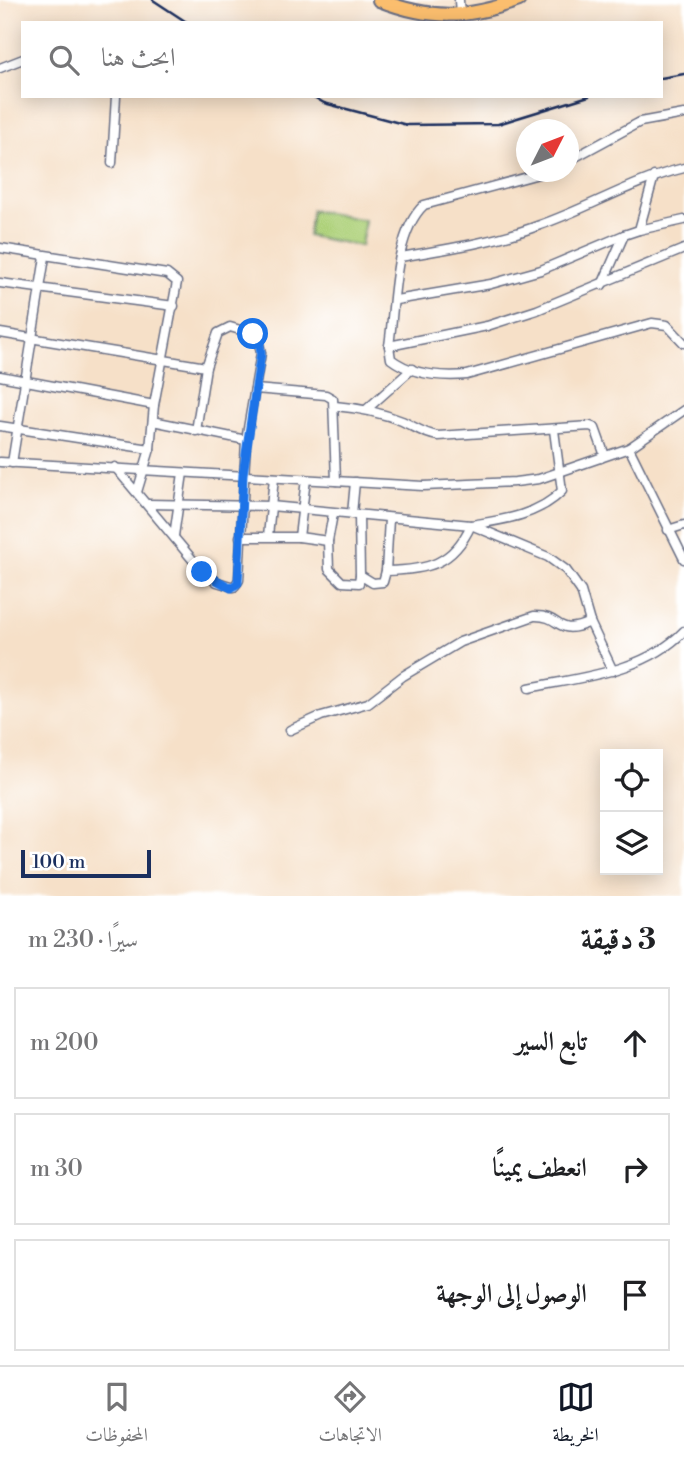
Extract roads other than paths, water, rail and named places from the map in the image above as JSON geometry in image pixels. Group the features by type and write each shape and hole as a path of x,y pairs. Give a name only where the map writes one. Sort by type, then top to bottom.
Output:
{"main road":[{"path":"379,0 422,14 460,16 496,4 519,0"}],"street":[{"path":"459,0 460,16"},
{"path":"0,68 21,60"},
{"path":"112,163 116,98"},
{"path":"579,156 640,122 684,114"},
{"path":"400,257 467,246 538,226 654,176 684,168"},
{"path":"639,230 654,176"},
{"path":"516,180 424,205 410,224 400,257 389,346 391,359 412,369 447,376 467,374 652,323 667,325 684,343"},
{"path":"396,300 516,277 624,235 684,220"},
{"path":"602,285 624,235"},
{"path":"0,248 170,275 178,283 154,405 150,449 137,492"},
{"path":"389,346 487,326 602,285 684,249"},
{"path":"12,463 45,257"},
{"path":"0,282 174,306"},
{"path":"115,467 202,572 231,588 238,583 246,440 261,353 259,338 253,334 223,328 214,339 206,367 196,431"},
{"path":"0,333 206,367"},
{"path":"367,409 412,369"},
{"path":"0,376 154,405"},
{"path":"255,389 326,395 333,399 336,481"},
{"path":"335,406 367,409 399,420 425,434 439,436 593,426 604,453 601,458"},
{"path":"0,462 144,468 183,473 243,474 423,486 493,484 539,479 629,448 684,411"},
{"path":"153,421 246,440"},
{"path":"0,426 150,449"},
{"path":"148,504 181,502 271,506 332,514 471,525 513,518 555,499 562,491 554,430"},
{"path":"629,448 684,559"},
{"path":"174,536 181,502 183,473"},
{"path":"268,536 274,478"},
{"path":"299,537 306,479"},
{"path":"332,514 328,541 329,569 340,580 359,583 355,482"},
{"path":"360,575 373,583 383,582 389,519"},
{"path":"668,530 684,524"},
{"path":"386,571 417,570 434,565 463,543 471,525"},
{"path":"471,525 548,557 566,570 581,591 590,622 613,671"},
{"path":"240,537 299,537 328,541"},
{"path":"290,730 321,716 368,702 403,676 460,642 534,616 544,616 565,629 573,629 590,622"},
{"path":"529,688 613,671 641,660 684,632"}],"railway":[{"path":"153,0 185,21"},
{"path":"663,78 684,74"},
{"path":"315,98 324,103 407,125 498,124 582,98"}]}
